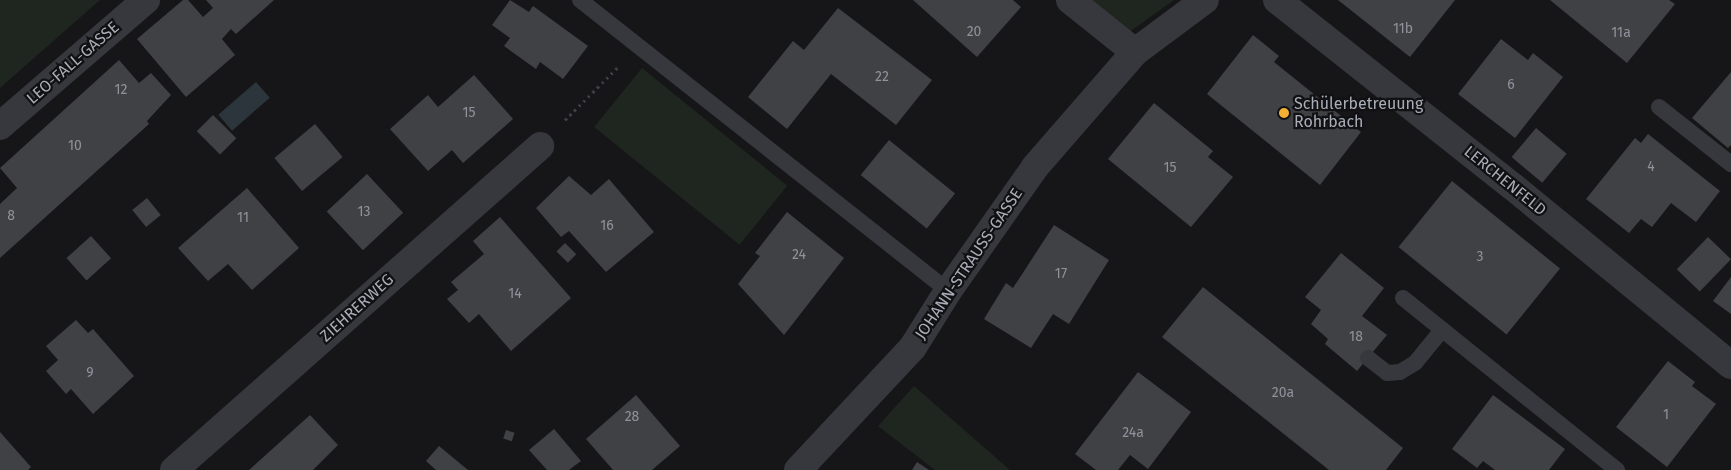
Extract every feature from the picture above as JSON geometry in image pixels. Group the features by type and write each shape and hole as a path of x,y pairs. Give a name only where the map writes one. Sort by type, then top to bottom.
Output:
{"street":[{"name":"LEO-FALL-GASSE","path":"0,126 146,0"},
{"path":"1070,0 1135,52"},
{"name":"JOHANN-STRAUSS-GASSE","path":"798,470 913,347 948,291 1036,167 1135,52 1205,0"},
{"name":"LERCHENFELD","path":"1277,0 1512,186 1731,365"},
{"name":"ZIEHRERWEG","path":"174,470 540,146"}],"lane":[{"path":"580,0 948,291"},
{"path":"1659,107 1731,164"},
{"path":"1403,298 1617,470"},
{"path":"1368,358 1387,372 1400,372 1414,363 1442,330"}],"path":[{"path":"540,146 639,46"}],"shaded area":[{"path":"0,0 100,0 0,88"},
{"path":"1089,0 1174,0 1128,33"},
{"path":"642,68 787,186 739,245 594,127"},
{"path":"256,82 270,98 232,131 218,115"},
{"path":"914,386 1010,470 935,470 878,426"}],"building":[{"path":"183,0 188,0 203,17 213,8 206,0 274,0 236,34 231,29 222,39 235,55 186,97 137,39"},
{"path":"510,0 529,12 533,6 588,46 563,79 540,62 536,69 504,46 510,38 492,25"},
{"path":"913,0 1013,0 1021,7 977,57"},
{"path":"1338,0 1455,0 1410,57"},
{"path":"1550,0 1669,0 1675,4 1627,63"},
{"path":"838,8 932,80 896,125 831,74 787,129 748,97 793,41 804,50"},
{"name":"Schülerbetreuung Rohrbach","path":"1253,35 1279,56 1274,62 1361,132 1320,185 1207,94"},
{"path":"1501,39 1528,60 1533,53 1563,77 1515,138 1458,94"},
{"path":"119,60 139,83 151,73 171,95 147,121 149,124 0,258 0,204 17,188 0,168"},
{"path":"1731,72 1731,145 1728,148 1692,118"},
{"path":"474,75 513,119 463,163 452,150 428,171 390,129 428,95 438,107"},
{"path":"1154,103 1213,151 1208,157 1233,177 1191,227 1108,159"},
{"path":"213,115 236,138 220,155 197,131"},
{"path":"315,124 343,157 302,191 274,158"},
{"path":"1536,128 1567,154 1542,183 1512,157"},
{"path":"1648,134 1720,191 1696,222 1671,203 1652,227 1641,219 1629,233 1586,199 1635,138 1641,143"},
{"path":"889,140 955,193 927,228 861,175"},
{"path":"367,174 403,213 363,250 327,212"},
{"path":"569,176 591,195 609,179 654,232 606,272 569,231 561,237 536,208"},
{"path":"1452,181 1560,268 1507,335 1399,247"},
{"path":"247,188 299,248 252,290 228,264 208,281 178,248"},
{"path":"147,198 161,215 146,227 132,210"},
{"path":"787,212 844,258 784,335 738,284 760,256 755,253"},
{"path":"500,217 571,298 511,351 479,314 469,323 447,299 458,290 451,282 484,254 473,241"},
{"path":"1054,225 1109,260 1069,324 1053,314 1031,348 984,319 1006,283 1013,288"},
{"path":"91,236 111,258 87,280 66,258"},
{"path":"1708,237 1731,259 1700,292 1677,269"},
{"path":"565,243 576,254 568,263 557,251"},
{"path":"1341,253 1384,288 1362,316 1387,335 1357,371 1325,344 1328,339 1311,324 1321,310 1305,297"},
{"path":"1731,277 1731,314 1713,301"},
{"path":"1203,287 1403,448 1386,470 1329,470 1162,337"},
{"path":"76,320 88,333 93,329 134,376 93,414 71,389 66,394 46,371 58,360 46,346"},
{"path":"1668,361 1695,382 1692,386 1716,404 1667,467 1616,427"},
{"path":"1138,372 1191,412 1148,469 1130,455 1118,470 1096,470 1075,454"},
{"path":"636,395 680,446 652,470 613,470 586,439"},
{"path":"1493,395 1565,449 1549,470 1495,470 1483,461 1477,468 1452,449"},
{"path":"310,415 338,445 313,470 249,470"},
{"path":"554,429 581,461 569,470 547,470 529,450"},
{"path":"506,430 515,433 512,441 503,439"},
{"path":"0,432 31,467 28,470 0,470"},
{"path":"439,446 468,470 436,470 426,461"},
{"path":"917,462 929,470 912,470"}],"place":[{"name":"Schülerbetreuung Rohrbach","path":"1284,113"}]}
